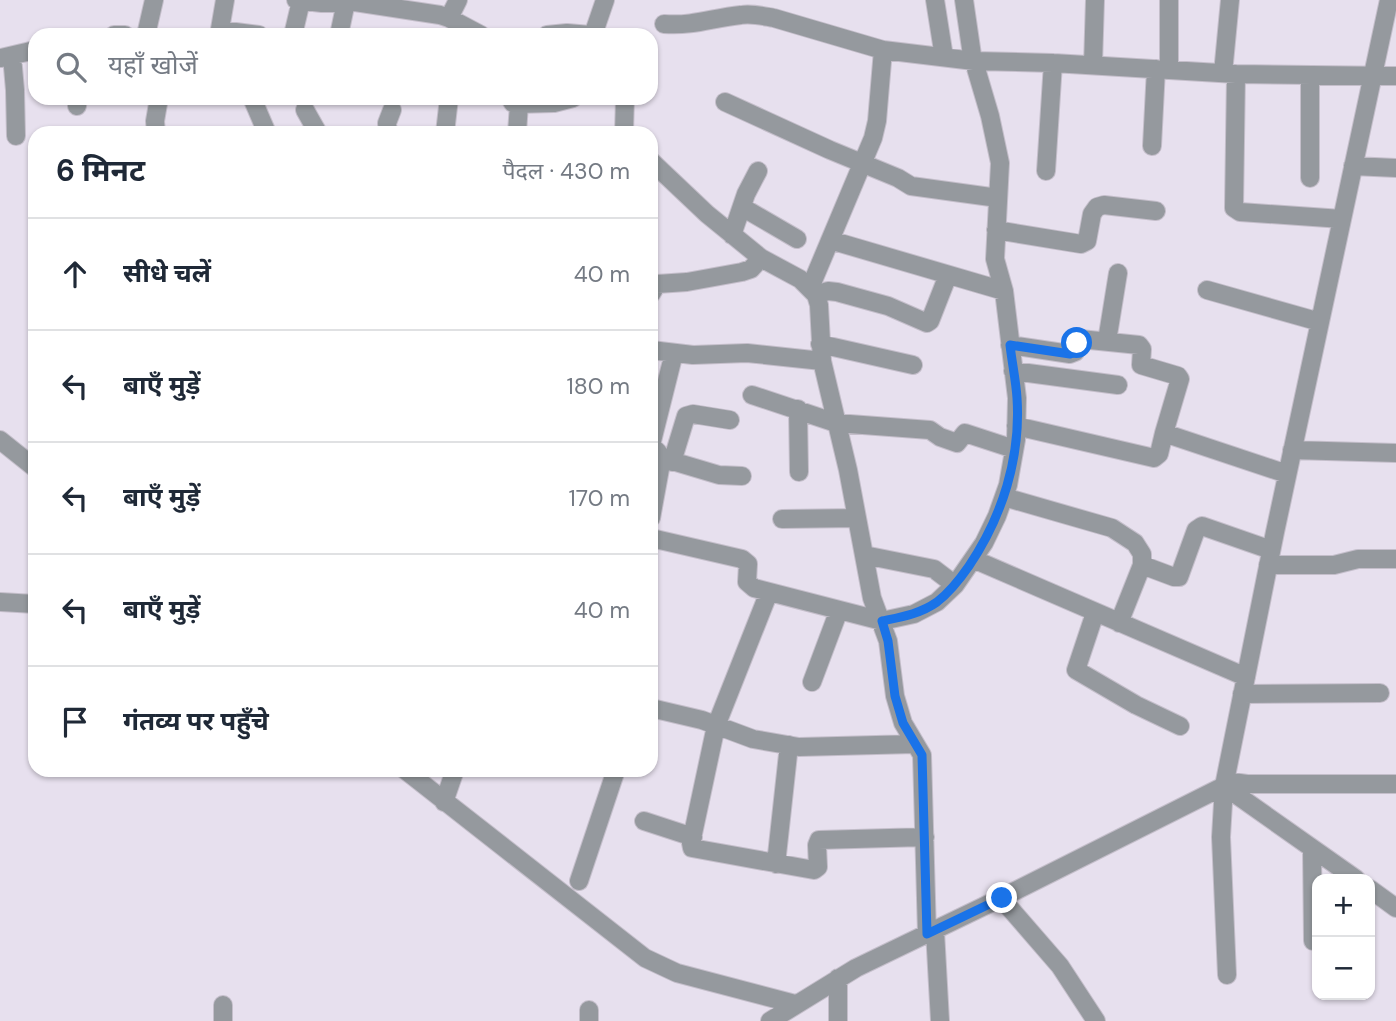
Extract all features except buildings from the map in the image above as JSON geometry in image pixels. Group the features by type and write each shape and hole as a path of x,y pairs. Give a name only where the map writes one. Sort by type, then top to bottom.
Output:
{"street":[{"path":"220,28 225,0"},
{"path":"294,28 298,0 322,3 342,1 449,18 468,28"},
{"path":"449,18 458,0"},
{"path":"595,28 605,0"},
{"path":"935,0 944,57"},
{"path":"658,540 742,559 748,564 749,586 882,621 914,614 937,602 955,585 984,543 1004,497 1014,449 1017,398 1004,291 995,259 1000,163 974,61 964,0"},
{"path":"1093,65 1095,0"},
{"path":"1152,146 1169,0"},
{"path":"1230,0 1229,73 1234,208 1240,212 1342,219"},
{"path":"147,28 150,1"},
{"path":"340,28 342,1"},
{"path":"1227,975 1221,837 1224,783 1371,77 1390,6"},
{"path":"664,24 685,26 741,15 756,15 883,50 974,61 1053,62 1229,73 1396,76"},
{"path":"813,292 830,240 873,138 883,50"},
{"path":"16,136 15,90 6,57 28,52"},
{"path":"1046,171 1053,62"},
{"path":"1310,75 1310,178"},
{"path":"725,102 917,188 998,198"},
{"path":"155,126 158,105"},
{"path":"255,105 264,126"},
{"path":"446,126 448,105"},
{"path":"515,105 517,126"},
{"path":"624,126 625,105"},
{"path":"304,110 314,126"},
{"path":"387,126 392,110"},
{"path":"1353,166 1396,168"},
{"path":"658,167 761,258 800,279 813,292 819,305 821,353 872,598 888,641 895,696 903,723 922,755 931,933 940,1021"},
{"path":"733,235 742,206 758,171"},
{"path":"996,230 1081,244 1087,241 1092,214 1097,207 1104,205 1156,211"},
{"path":"742,206 797,239"},
{"path":"830,240 1004,291"},
{"path":"658,284 687,282 742,272 751,269 761,258"},
{"path":"1107,341 1118,273"},
{"path":"813,292 837,292 888,306 923,323 929,323 948,275"},
{"path":"1207,290 1320,322"},
{"path":"1010,345 1070,354 1075,352 1080,339 1139,345 1142,349 1143,366 1179,377 1158,454 1154,457 1016,426"},
{"path":"658,351 693,355 821,353 912,365"},
{"path":"659,452 674,353"},
{"path":"1013,372 1118,385"},
{"path":"752,396 798,409 836,424 930,430 957,443 965,433 1014,449"},
{"path":"798,409 799,472"},
{"path":"659,452 686,416 693,414 730,420"},
{"path":"1164,433 1287,474"},
{"path":"0,440 28,462"},
{"path":"1293,450 1396,453"},
{"path":"659,452 719,475 742,476"},
{"path":"1004,497 1121,533 1135,543 1142,554 1142,565 1119,623"},
{"path":"782,519 857,518"},
{"path":"1142,565 1174,578 1179,577 1196,530 1202,526 1270,558 1334,565 1358,559 1396,559"},
{"path":"864,555 934,569 955,585"},
{"path":"973,559 1119,623 1244,685 1380,693"},
{"path":"769,592 716,726 690,846 695,850 816,869 817,842 822,839 925,837"},
{"path":"0,603 28,604"},
{"path":"812,682 839,610"},
{"path":"1095,613 1076,668 1077,672 1143,710 1180,726"},
{"path":"658,710 702,720 753,738 789,745 825,747 915,744"},
{"path":"776,864 789,745"},
{"path":"414,777 645,958 677,973 795,1004"},
{"path":"444,802 453,777"},
{"path":"579,881 614,777"},
{"path":"1224,783 1349,874"},
{"path":"770,1021 838,978 1002,898 1224,783 1396,784"},
{"path":"643,821 692,837"},
{"path":"1312,848 1313,937"},
{"path":"1375,893 1396,908"},
{"path":"1002,898 1060,966 1085,1012 1096,1021"},
{"path":"838,978 838,1021"}],"route":[{"path":"1002,898 927,934 922,755 903,723 895,696 888,641 882,621 914,614 937,602 955,585 984,543 997,516 1008,485 1016,440 1017,398 1010,345 1073,354 1077,343"}]}
